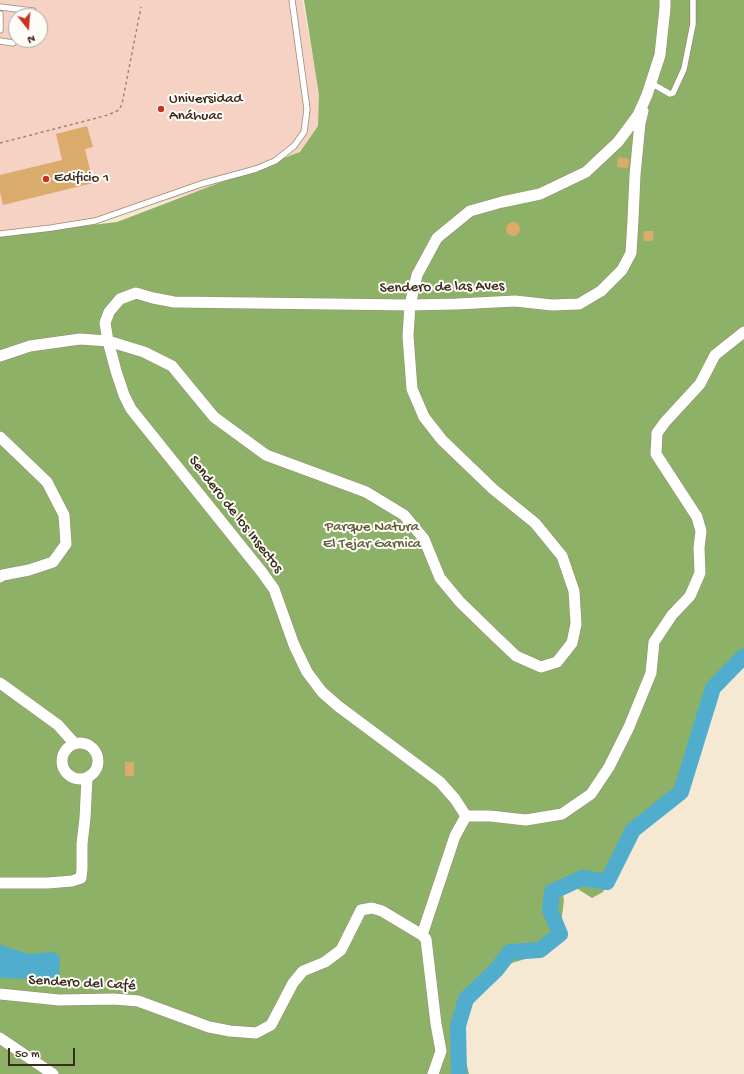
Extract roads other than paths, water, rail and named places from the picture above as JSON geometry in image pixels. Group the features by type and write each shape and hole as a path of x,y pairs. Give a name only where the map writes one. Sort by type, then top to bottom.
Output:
{"street":[{"path":"0,356 30,346 80,339 108,341 144,352 172,366 214,416 266,455 366,492 404,515 424,539 440,578 460,602 516,656 541,667 558,662 572,643 576,624 574,591 562,556 535,523 493,489 442,440 424,417 412,389 408,336 410,305 417,276 437,238 470,211 540,194 586,172 618,142 638,115 651,83 660,55 665,0"},
{"name":"Sendero de las Aves","path":"108,341 105,323 109,312 120,299 136,293 174,302 410,305 515,301 552,305 579,304 601,291 622,270 631,253 635,175 640,123 647,95"},
{"path":"433,1074 441,1051 436,1024 426,939 422,935 455,836 466,816 490,816 526,820 562,814 591,794 609,767 629,728 651,673 654,642 672,616 690,596 700,574 699,548 701,531 697,517 656,454 657,433 665,422 700,384 715,355 744,332"},
{"name":"Sendero de los Insectos","path":"108,341 124,395 131,410 262,571 274,589 294,645 307,672 322,692 392,747 440,782 455,798 466,816"},
{"path":"0,437 47,482 64,515 66,544 53,562 0,577"},
{"path":"0,683 58,725 74,744"},
{"path":"0,883 48,884 72,881 81,878 82,844 88,778 96,769 98,757 96,751 86,743 80,742 69,746 62,755 62,767 70,776 75,778 88,778"},
{"name":"Sendero del Café","path":"0,994 59,1000 114,999 138,1001 209,1027 230,1031 256,1033 272,1025 293,983 303,971 325,962 341,950 361,910 372,908 382,911 422,935"},
{"path":"0,1038 53,1074"}],"lane":[{"path":"0,234 95,221 201,184 256,169 276,161 294,146 304,132 308,109 292,0"},
{"path":"651,83 670,94 673,93 684,69 692,24 693,0"},
{"path":"0,14 0,30"}],"water":[{"path":"0,945 29,954 54,952 60,957 59,980 0,978"}],"waterway":[{"path":"459,1074 458,1026 466,999 497,969 510,952 540,950 560,934 550,910 552,892 582,878 607,882 633,830 681,792 713,688 744,656"}],"place":[{"name":"Universidad Anáhuac","path":"161,109"},
{"name":"Edificio 1","path":"46,179"}],"park label":[{"name":"Parque Natura El Tejar Garnica","path":"372,536"}]}
